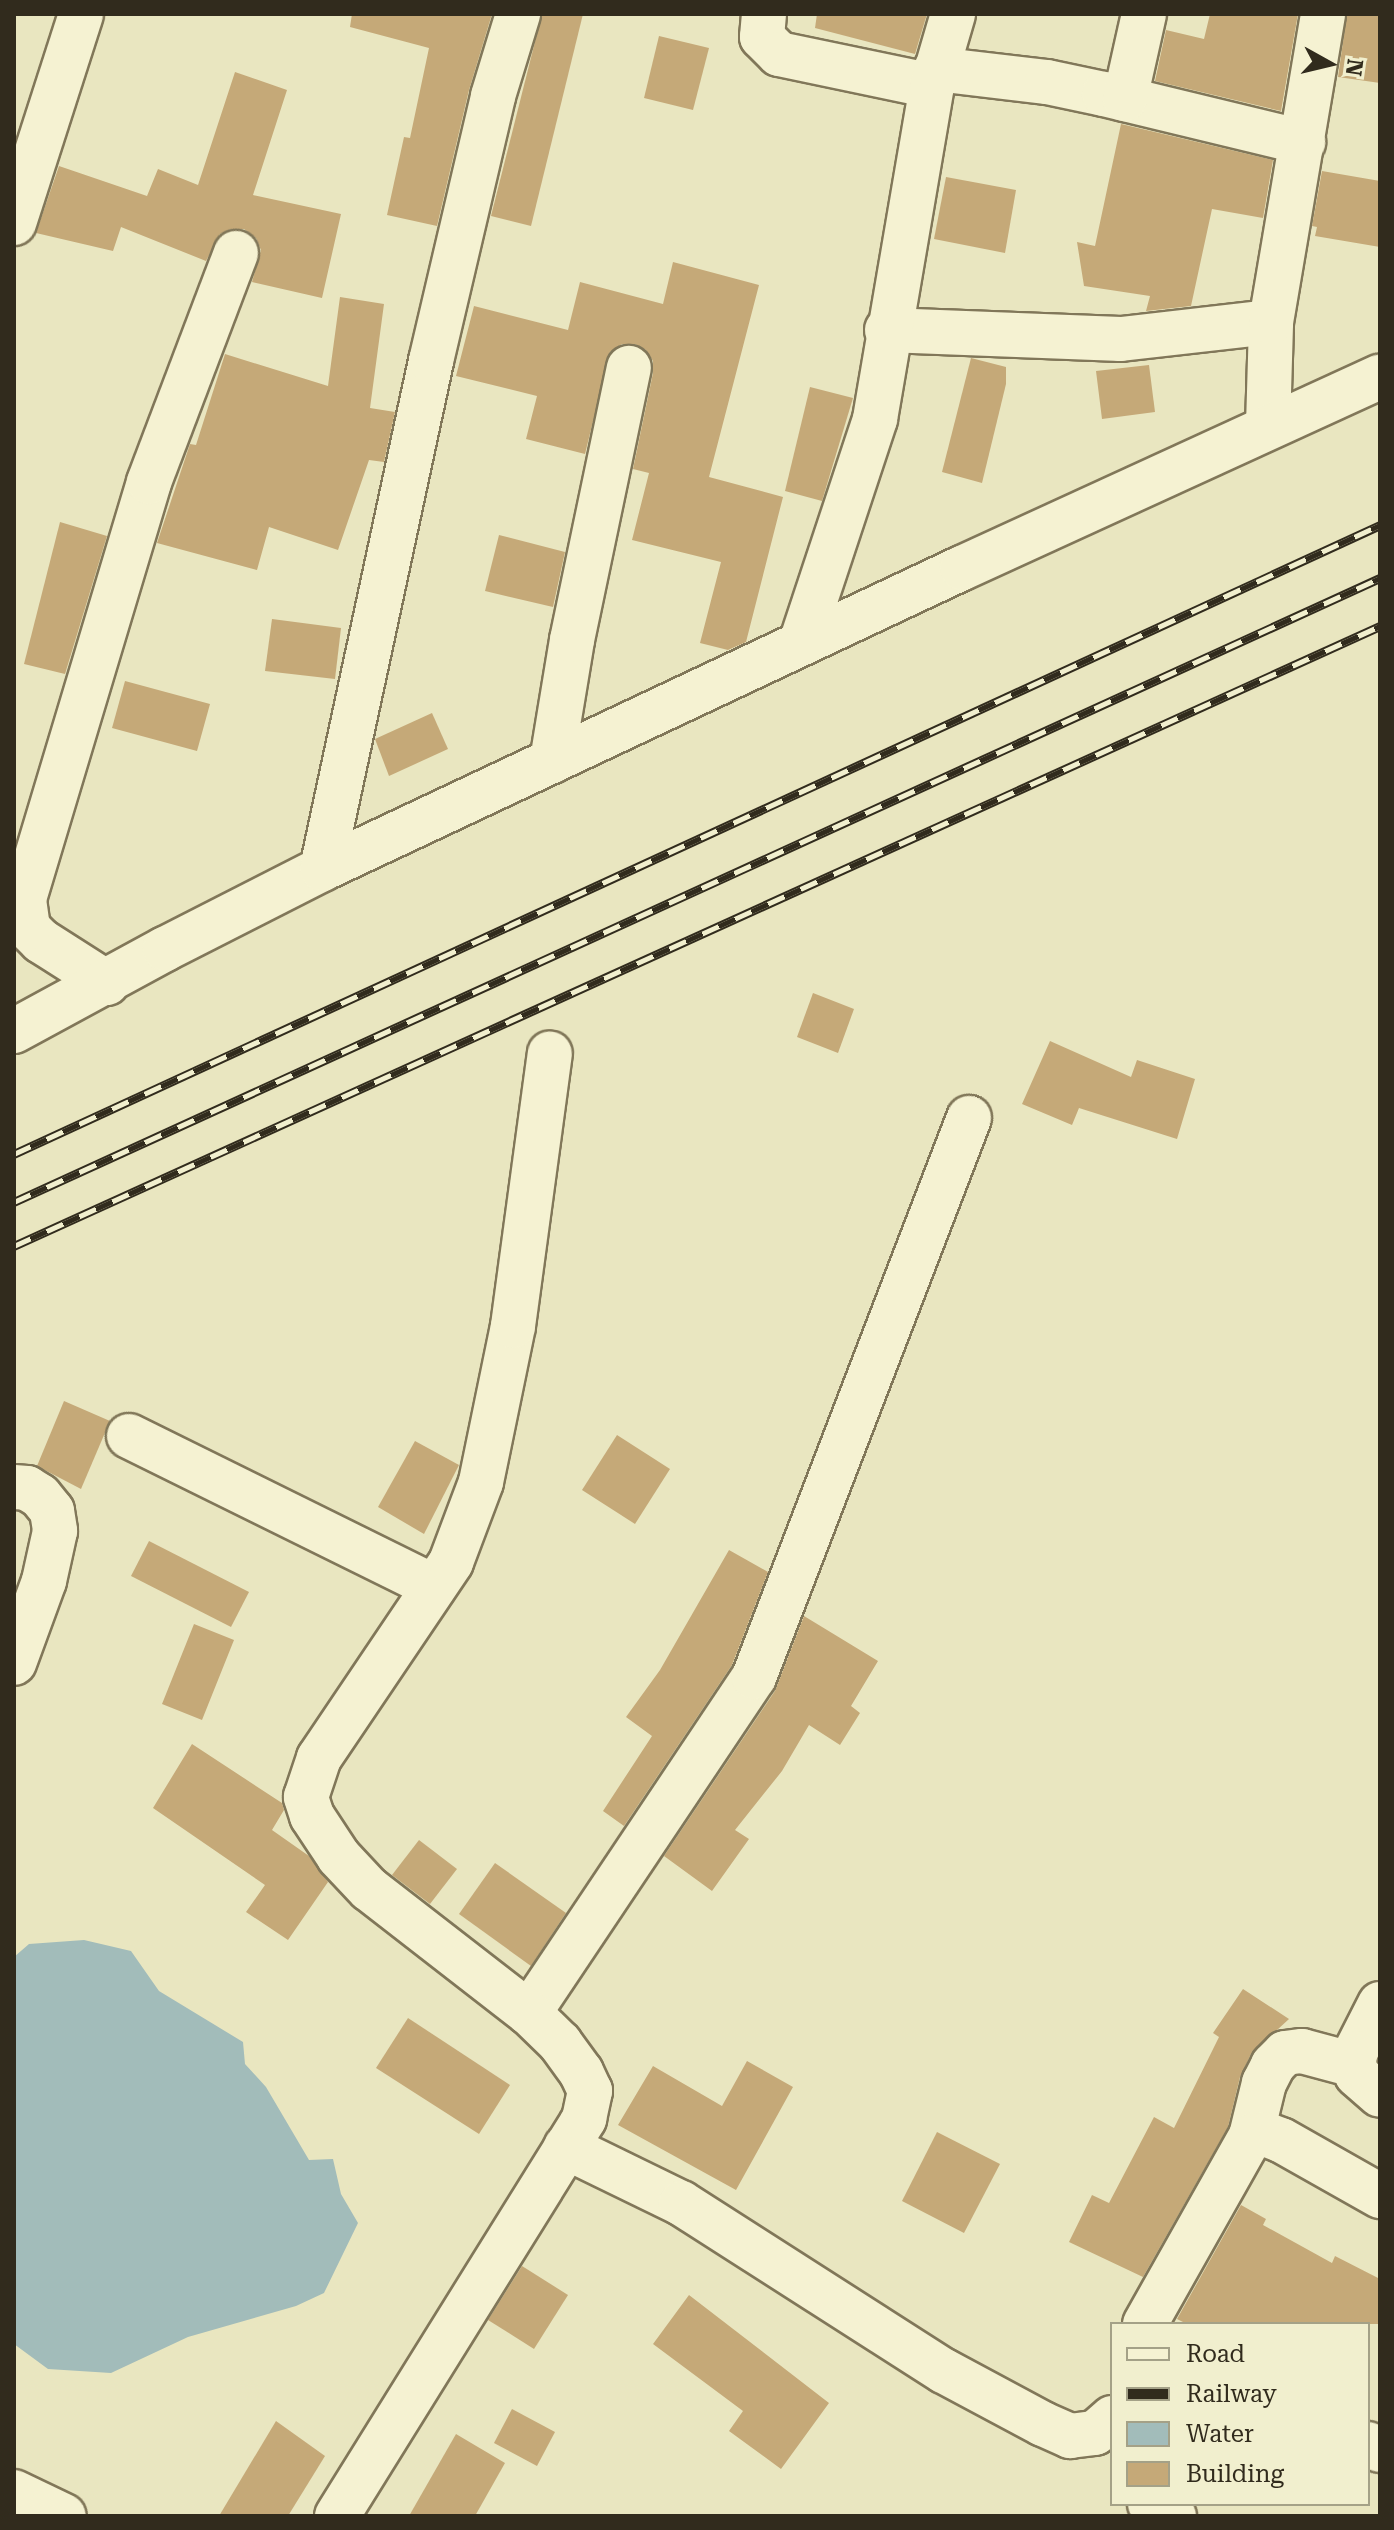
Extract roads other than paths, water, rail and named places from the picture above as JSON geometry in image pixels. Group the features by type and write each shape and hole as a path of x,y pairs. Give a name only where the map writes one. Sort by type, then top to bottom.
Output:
{"street":[{"path":"14,223 81,14"},
{"path":"322,869 431,361 493,96 518,14"},
{"path":"764,14 762,37 779,54 934,78 1047,82 1303,142"},
{"path":"801,643 875,419 887,330 934,78 953,14"},
{"path":"1125,99 1144,14"},
{"path":"1268,426 1271,322 1323,14"},
{"path":"107,983 21,925 24,899 132,535 236,253"},
{"path":"887,330 1121,339 1271,322"},
{"path":"552,761 572,640 629,368"},
{"path":"14,1031 322,869 801,643 1380,377"},
{"path":"337,2516 584,2119 590,2091 581,2072 560,2043 529,2013 369,1889 339,1857 312,1816 306,1797 319,1758 451,1562 489,1451 513,1326 550,1053"},
{"path":"529,2013 754,1677 969,1118"},
{"path":"129,1436 434,1587"},
{"path":"14,1487 27,1488 40,1496 52,1511 55,1531 44,1581 14,1663"},
{"path":"1367,2080 1355,2053 1380,2004"},
{"path":"1146,2322 1251,2136 1264,2083 1273,2065 1285,2053 1302,2051 1367,2080"},
{"path":"1251,2136 1265,2134 1281,2140 1380,2196"},
{"path":"566,2147 681,2203 944,2371 1043,2424 1070,2436 1095,2433 1110,2420"},
{"path":"14,2492 64,2516"},
{"path":"1154,2506 1174,2516"}],"water":[{"path":"84,1940 131,1951 159,1991 243,2042 245,2064 266,2087 309,2160 333,2159 341,2194 358,2223 324,2293 296,2306 188,2337 111,2373 48,2369 14,2344 14,1957 29,1944"}],"railway":[{"path":"14,1154 1380,525"},
{"path":"14,1202 1380,578"},
{"path":"14,1246 1380,626"}]}
